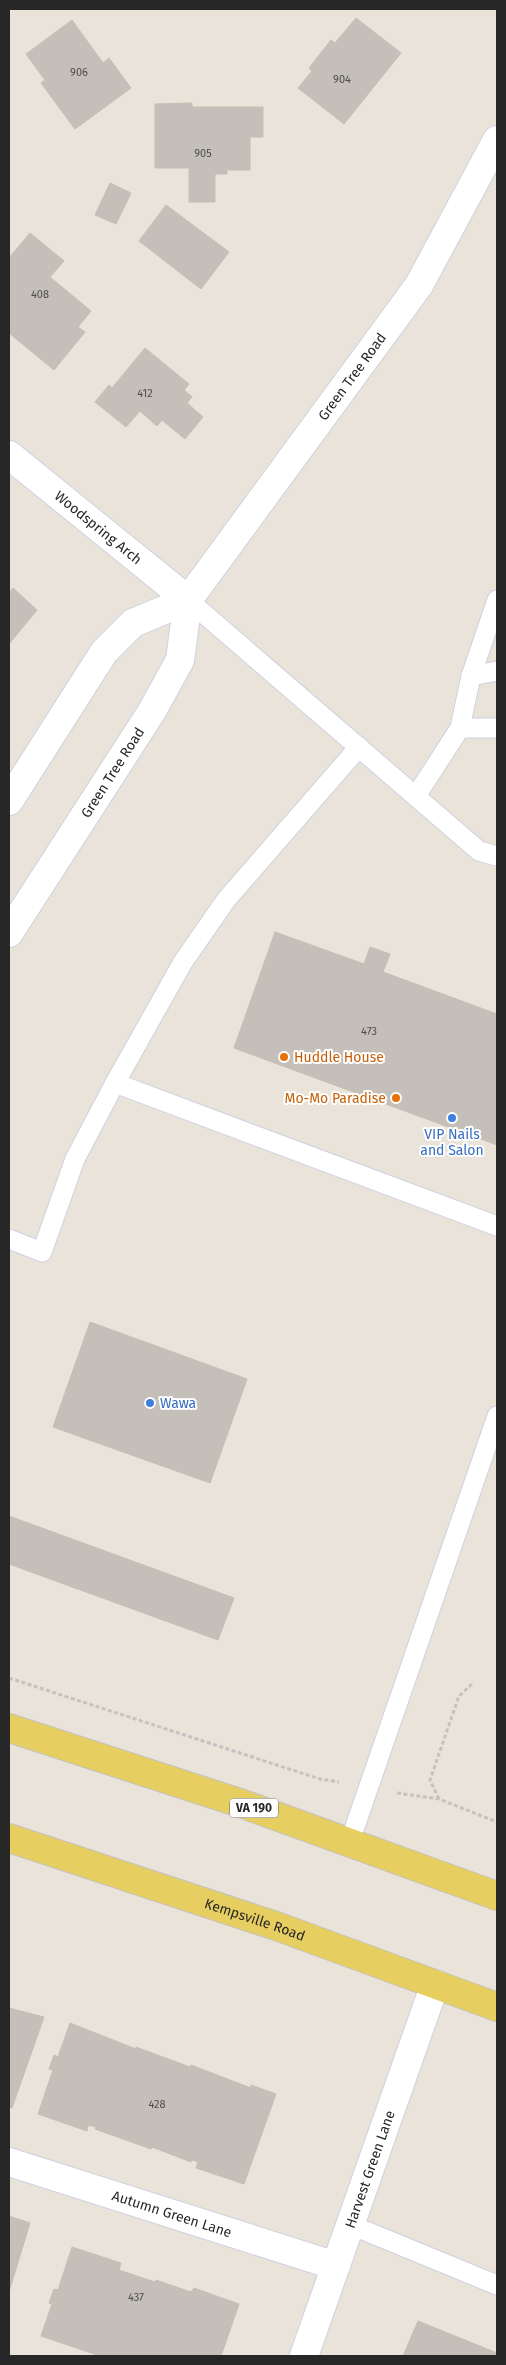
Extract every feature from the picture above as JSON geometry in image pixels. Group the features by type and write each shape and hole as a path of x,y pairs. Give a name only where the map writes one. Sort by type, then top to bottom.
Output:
{"main road":[{"name":"VA 190","path":"9,1728 108,1759 350,1841 497,1896"},
{"name":"Kempsville Road","path":"9,1838 279,1927 497,2007"}],"street":[{"name":"Green Tree Road","path":"9,933 152,711 180,660 188,600 419,285 497,140"},
{"name":"Woodspring Arch","path":"9,455 188,600"},
{"path":"9,800 104,652 133,623 188,600"},
{"name":"Harvest Green Lane","path":"304,2356 435,1984"},
{"name":"Autumn Green Lane","path":"9,2162 336,2266"}],"lane":[{"path":"188,600 479,851 497,856"},
{"path":"416,796 460,728 471,676 497,600"},
{"path":"471,676 497,671"},
{"path":"460,728 497,728"},
{"path":"9,1239 42,1252 75,1159 183,962 226,900 359,747"},
{"path":"115,1083 497,1226"},
{"path":"350,1841 497,1416"},
{"path":"351,2225 497,2286"}],"path":[{"path":"9,1678 320,1779 439,1799 497,1822"},
{"path":"439,1799 430,1780 459,1696 472,1684"}],"building":[{"path":"356,18 401,53 344,124 298,88 312,71 309,68 331,40 335,43"},
{"path":"72,20 103,63 109,58 131,88 75,129 41,83 45,80 26,54"},
{"path":"192,103 192,107 263,107 263,137 250,137 250,170 227,170 227,174 215,174 215,202 189,202 189,168 155,168 155,104"},
{"path":"110,183 131,193 116,224 95,215"},
{"path":"166,205 229,252 201,289 139,241"},
{"path":"30,233 64,261 50,277 91,311 78,327 85,332 54,370 9,333 9,258"},
{"path":"145,348 189,384 184,390 192,397 187,403 203,417 185,439 162,420 157,426 140,411 126,427 95,402 109,385 112,388"},
{"path":"13,588 37,610 9,644 9,593"},
{"path":"275,932 364,964 370,947 390,954 383,972 497,1014 497,1145 234,1048"},
{"name":"Wawa","path":"90,1322 247,1379 210,1483 53,1427"},
{"path":"9,1516 234,1598 218,1640 9,1564"},
{"path":"9,2008 44,2017 12,2108 9,2107"},
{"path":"70,2023 136,2049 136,2047 190,2067 191,2065 251,2088 251,2085 276,2094 244,2184 196,2168 198,2162 192,2160 191,2162 152,2147 151,2149 95,2129 96,2127 88,2125 87,2131 38,2114 53,2070 49,2069 54,2055 58,2057"},
{"path":"9,2216 30,2223 9,2292"},
{"path":"72,2247 121,2263 119,2270 191,2292 194,2288 239,2304 221,2356 100,2356 41,2336 52,2304 49,2303 54,2289 58,2290"},
{"path":"418,2321 497,2353 497,2356 403,2356"}],"place":[{"name":"Huddle House","path":"284,1057"},
{"name":"Mo-Mo Paradise","path":"396,1098"},
{"name":"VIP Nails and Salon","path":"452,1118"},
{"name":"Wawa","path":"150,1403"}]}
